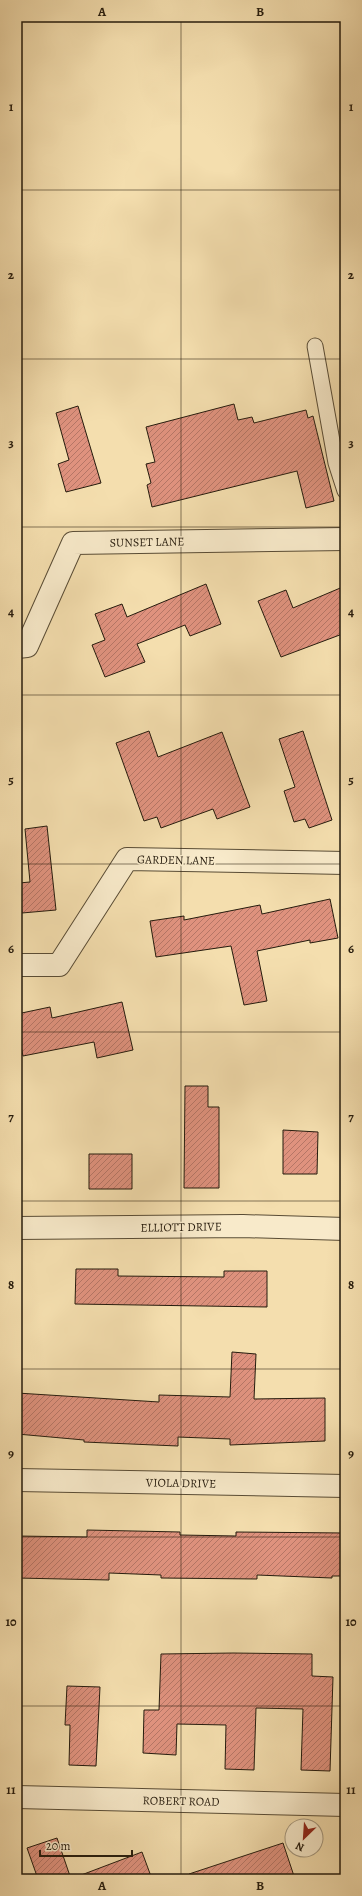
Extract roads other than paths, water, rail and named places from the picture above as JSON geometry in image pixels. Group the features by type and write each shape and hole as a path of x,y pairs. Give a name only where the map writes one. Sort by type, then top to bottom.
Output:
{"street":[{"name":"SUNSET LANE","path":"17,647 27,646 74,543 345,539"},
{"name":"GARDEN LANE","path":"17,965 59,965 127,859 345,862"},
{"name":"ELLIOTT DRIVE","path":"17,1228 243,1226 345,1229"},
{"name":"VIOLA DRIVE","path":"17,1480 345,1486"},
{"name":"ROBERT ROAD","path":"17,1796 345,1805"}],"lane":[{"path":"314,346 336,463 345,491"}]}
